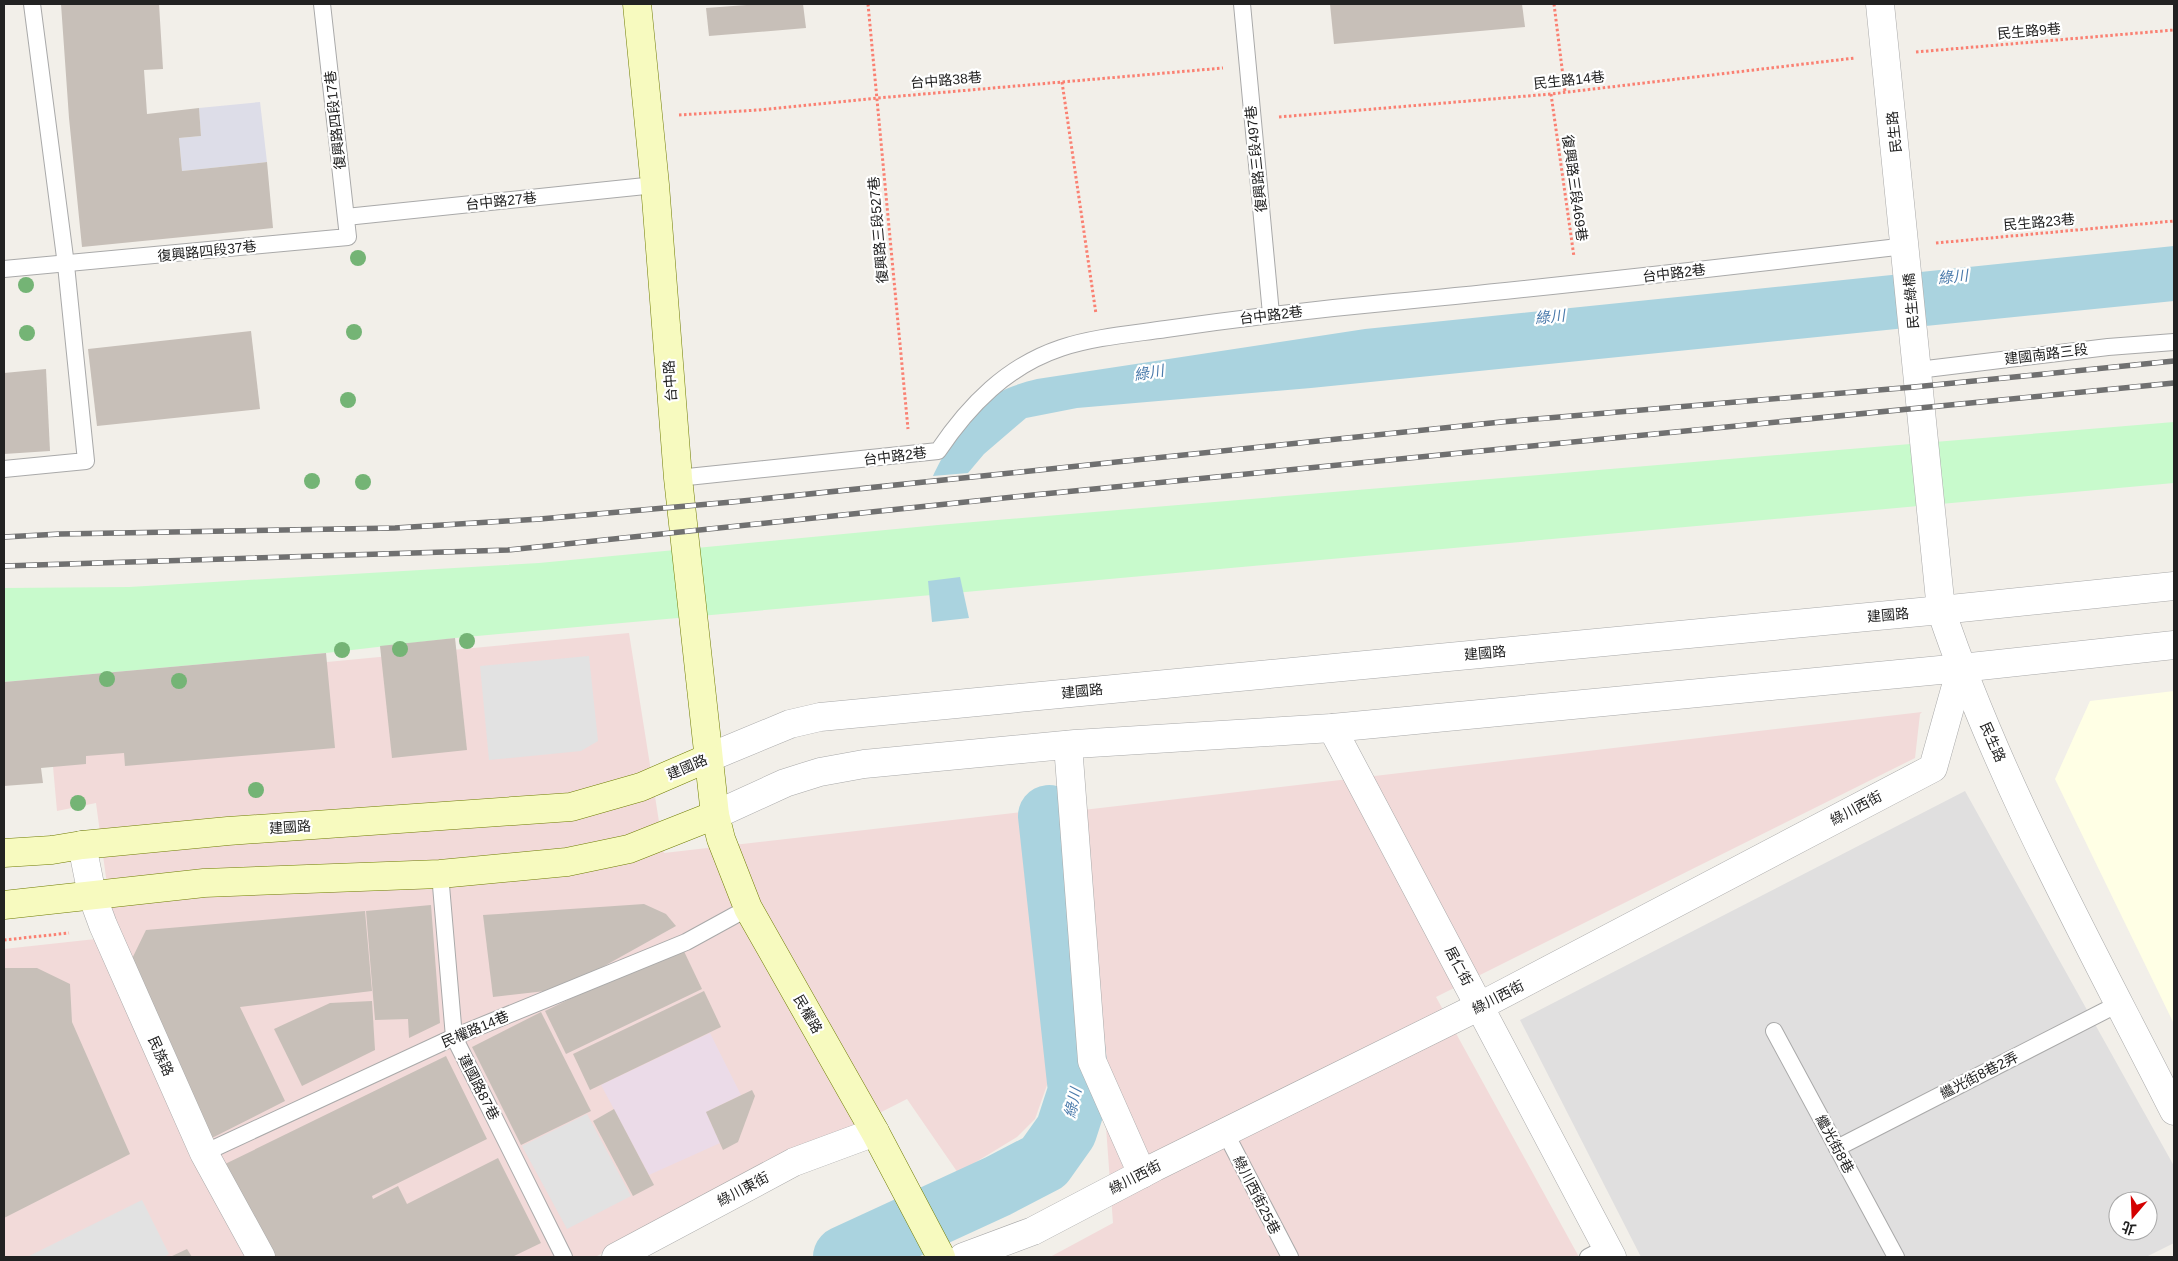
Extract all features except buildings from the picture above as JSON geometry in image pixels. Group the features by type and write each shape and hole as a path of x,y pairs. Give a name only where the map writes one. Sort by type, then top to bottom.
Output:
{"main road":[{"name":"台中路","path":"637,4 655,185 678,478 708,758"},
{"name":"民權路","path":"708,758 715,815 721,839 748,908 875,1132 941,1257"},
{"name":"建國路","path":"4,853 52,850 228,831 572,807 641,787 708,758"},
{"path":"4,905 204,883 440,874 567,862 629,849 715,815"}],"street":[{"name":"民生路","path":"1880,4 1906,253"},
{"name":"民生綠橋","path":"1906,253 1915,342"},
{"name":"民生路","path":"1915,342 1941,610 1961,668 2025,816 2174,1111"},
{"name":"建國路","path":"708,758 790,724 820,717 2174,586"},
{"path":"715,815 785,783 820,772 864,764 1068,745 1332,728 1961,668 2174,645"},
{"name":"綠川西街","path":"963,1257 1033,1231 1225,1132 1480,1006 1933,768 1961,668"},
{"name":"居仁街","path":"1332,728 1480,1006 1603,1254"},
{"path":"1068,745 1092,1060 1142,1174"},
{"name":"民族路","path":"82,846 92,895 103,925 204,1153 262,1257"},
{"name":"綠川東街","path":"616,1257 794,1162 875,1132"}],"lane":[{"path":"4,470 86,461 66,265 32,4"},
{"name":"復興路四段17巷","path":"322,4 348,237"},
{"name":"復興路三段497巷","path":"1242,4 1246,66 1254,119 1271,314"},
{"name":"台中路27巷","path":"346,217 655,185"},
{"name":"復興路四段37巷","path":"4,269 66,265 348,237"},
{"name":"台中路2巷","path":"678,478 938,451 957,422 980,397 1007,375 1034,359 1062,347 1100,339 1271,314 1906,253"},
{"name":"建國南路三段","path":"1918,370 2108,347 2174,342"},
{"name":"建國路87巷","path":"440,874 454,1037 564,1257"},
{"name":"民權路14巷","path":"204,1153 454,1037 686,942 748,908"},
{"name":"繼光街8巷2弄","path":"1837,1148 2120,1004"},
{"name":"繼光街8巷","path":"1774,1032 1896,1257"},
{"name":"綠川西街25巷","path":"1225,1132 1290,1257"}],"path":[{"name":"復興路三段527巷","path":"868,4 910,455"},
{"path":"1554,4 1566,92"},
{"name":"民生路9巷","path":"1886,55 2174,30"},
{"name":"民生路14巷","path":"1254,119 1551,94 1886,55"},
{"name":"台中路38巷","path":"649,117 758,110 1246,66"},
{"path":"1062,82 1100,339"},
{"name":"復興路三段469巷","path":"1551,94 1578,285"},
{"name":"民生路23巷","path":"1906,253 2174,220"},
{"path":"4,940 69,933"}],"shaded area":[{"path":"260,102 267,162 182,171 179,138 201,136 199,108"},
{"path":"629,633 664,853 1022,812 1050,1045 1047,1085 1035,1119 1017,1137 958,1173 907,1099 595,1257 4,1257 4,949 114,937 96,803 57,811 46,689"},
{"path":"589,656 598,741 581,751 489,760 480,666"},
{"path":"2174,691 2174,1024 2055,779 2090,701"},
{"path":"1922,712 1920,714 1915,758 1436,997 1579,1257 1050,1257 1113,1223 1083,810"},
{"path":"1965,791 2174,1166 2174,1243 2146,1257 1641,1257 1520,1020"},
{"path":"710,1033 741,1095 706,1112 720,1143 649,1175 601,1085"},
{"path":"587,1114 631,1196 567,1229 522,1146"},
{"path":"142,1200 169,1254 164,1257 27,1257"}],"green space":[{"path":"2174,422 2174,483 455,638 326,653 4,682 4,588 129,587 539,563 938,525"}],"water":[{"path":"2174,246 2174,301 1311,388 1077,408 1026,418 984,454 968,473 933,476 953,440 977,407 990,397 1006,389 1037,379 1365,329"},
{"path":"960,577 969,618 932,622 928,581"}],"waterway":[{"name":"綠川","path":"844,1257 998,1186 1044,1162 1066,1131 1079,1091 1049,816"}],"railway":[{"path":"4,537 60,534 395,528 540,519 732,502 1501,422 1914,387 2174,361"},
{"path":"4,566 508,550 1033,495 2174,383"}]}
